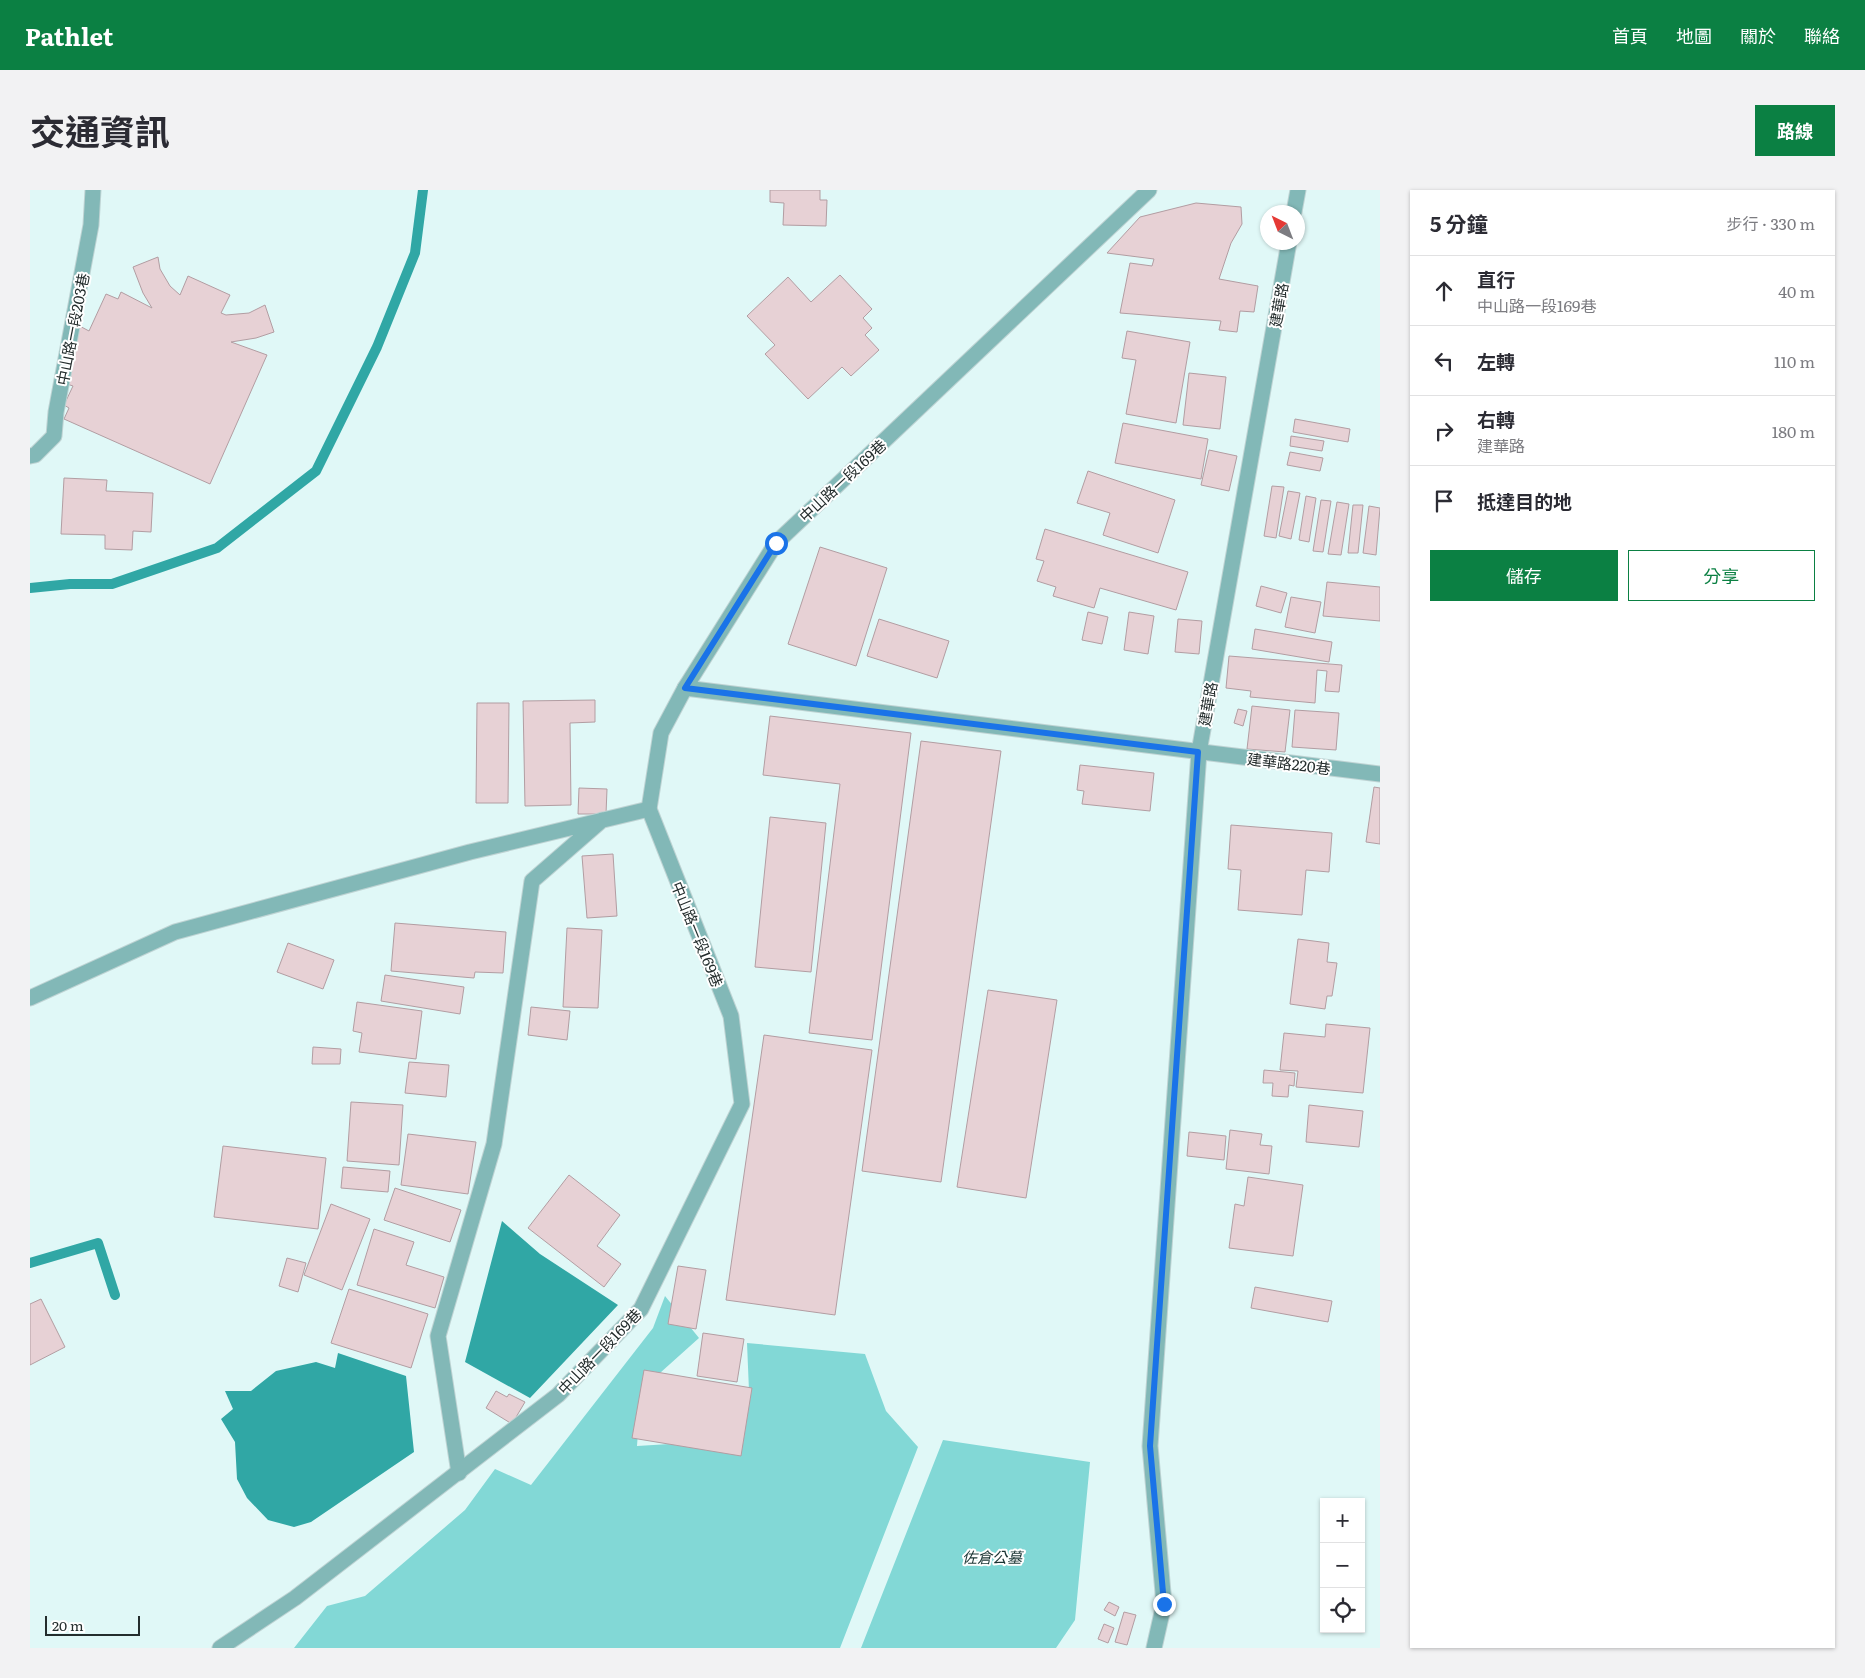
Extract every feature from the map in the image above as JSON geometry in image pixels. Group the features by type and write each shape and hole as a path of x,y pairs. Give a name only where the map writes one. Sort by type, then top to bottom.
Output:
{"street":[{"name":"中山路一段203巷","path":"30,456 35,455 54,436 56,412 92,225 93,190"},
{"name":"中山路一段169巷","path":"220,1648 294,1598 558,1395 641,1309 742,1104 731,1016 648,809 661,733 685,688 776,543 1149,190"},
{"path":"1295,205 1298,190"},
{"name":"建華路","path":"1154,1648 1164,1604 1150,1446 1198,752 1288,250"},
{"name":"建華路220巷","path":"685,688 1380,774"},
{"path":"30,998 175,932 470,852 648,809"},
{"path":"459,1473 438,1336 494,1144 532,881 602,820"}],"green space":[{"path":"665,1296 699,1338 641,1390 637,1446 719,1441 749,1391 747,1343 865,1354 886,1411 918,1447 840,1648 294,1648 327,1606 365,1596 465,1510 495,1469 531,1485 653,1328"},
{"name":"佐倉公墓","path":"943,1440 1090,1462 1075,1620 1056,1648 861,1648"}],"shaded area":[{"path":"502,1221 540,1254 618,1305 530,1398 465,1362"},
{"path":"338,1353 406,1376 414,1452 311,1522 294,1527 268,1520 247,1498 237,1479 235,1442 221,1419 233,1409 225,1391 251,1391 276,1371 316,1362 335,1368"}],"building":[{"path":"770,190 820,190 820,200 827,200 826,226 783,225 784,203 770,202"},
{"path":"1196,203 1241,207 1242,224 1231,243 1219,279 1258,286 1254,312 1240,311 1237,332 1219,330 1221,321 1120,313 1130,263 1152,266 1154,259 1107,253 1140,217"},
{"path":"158,257 160,269 170,286 180,295 188,276 230,295 221,313 226,315 249,313 265,305 274,332 256,338 231,342 267,355 210,484 64,419 69,408 64,405 73,386 67,384 74,323 89,331 106,294 118,299 121,292 152,308 143,293 133,267"},
{"path":"840,275 872,309 863,318 872,328 865,335 879,350 851,376 842,367 808,399 765,354 775,345 747,316 788,277 811,302"},
{"path":"1127,331 1190,342 1176,423 1126,414 1136,360 1122,358"},
{"path":"1189,373 1226,377 1220,429 1183,425"},
{"path":"1295,419 1350,429 1348,442 1293,432"},
{"path":"1123,423 1208,439 1201,479 1115,463"},
{"path":"1291,436 1324,441 1322,451 1290,446"},
{"path":"1209,450 1237,456 1229,491 1201,485"},
{"path":"1290,452 1323,458 1320,471 1287,465"},
{"path":"1088,471 1175,500 1158,553 1103,535 1110,513 1077,503"},
{"path":"64,478 107,480 106,491 153,493 151,532 133,531 132,550 105,549 105,535 61,534"},
{"path":"1272,486 1284,487 1276,538 1264,536"},
{"path":"1288,491 1300,493 1291,539 1279,536"},
{"path":"1306,496 1316,498 1309,542 1299,540"},
{"path":"1321,500 1331,501 1323,552 1313,551"},
{"path":"1337,502 1349,504 1341,555 1328,554"},
{"path":"1353,505 1363,505 1358,553 1348,553"},
{"path":"1369,506 1380,508 1376,555 1363,553"},
{"path":"1045,529 1188,572 1176,610 1100,588 1094,608 1053,596 1056,587 1037,581 1044,561 1036,559"},
{"path":"820,547 887,568 856,666 788,644"},
{"path":"1327,582 1380,587 1380,621 1323,616"},
{"path":"1261,586 1287,593 1281,613 1256,606"},
{"path":"1291,597 1321,602 1315,633 1285,627"},
{"path":"1088,612 1108,617 1102,644 1082,640"},
{"path":"1129,612 1154,616 1148,654 1124,650"},
{"path":"879,619 949,641 937,678 867,656"},
{"path":"1178,619 1202,621 1199,654 1175,652"},
{"path":"1255,629 1332,642 1329,662 1252,649"},
{"path":"1229,656 1342,665 1339,692 1325,691 1327,671 1317,670 1315,703 1250,697 1251,691 1226,688"},
{"path":"595,700 595,722 570,723 571,805 525,806 523,701"},
{"path":"477,703 509,703 508,803 476,803"},
{"path":"1252,706 1290,710 1285,752 1247,749"},
{"path":"1238,709 1247,711 1243,726 1234,723"},
{"path":"1295,710 1339,713 1336,750 1292,747"},
{"path":"770,716 911,733 872,1040 809,1033 840,784 763,775"},
{"path":"921,741 1001,751 941,1182 862,1171"},
{"path":"1080,765 1154,773 1150,811 1082,804 1084,791 1077,790"},
{"path":"1374,787 1380,788 1380,844 1366,842"},
{"path":"579,788 607,789 606,814 578,814"},
{"path":"770,817 826,823 811,972 755,967"},
{"path":"1231,825 1332,833 1329,872 1306,870 1302,915 1238,910 1241,870 1228,869"},
{"path":"613,854 617,916 587,918 582,856"},
{"path":"395,923 506,932 503,973 475,972 474,978 391,971"},
{"path":"567,928 602,930 598,1008 563,1007"},
{"path":"1298,939 1329,943 1327,962 1337,963 1332,996 1327,996 1325,1009 1290,1004"},
{"path":"288,943 334,960 323,989 277,972"},
{"path":"385,975 464,987 460,1014 381,1001"},
{"path":"988,990 1057,1000 1026,1198 957,1187"},
{"path":"357,1002 422,1011 416,1059 359,1052 362,1033 353,1031"},
{"path":"531,1007 570,1011 567,1040 528,1035"},
{"path":"1326,1024 1370,1028 1363,1093 1296,1087 1298,1071 1280,1070 1284,1033 1325,1037"},
{"path":"764,1035 872,1050 835,1315 726,1300"},
{"path":"313,1047 341,1049 340,1064 312,1064"},
{"path":"409,1062 449,1065 446,1097 405,1093"},
{"path":"1264,1070 1295,1073 1294,1086 1289,1085 1288,1097 1272,1096 1273,1083 1263,1083"},
{"path":"351,1102 403,1105 399,1165 347,1161"},
{"path":"1309,1105 1363,1111 1359,1147 1306,1142"},
{"path":"1230,1130 1262,1134 1260,1145 1272,1146 1269,1174 1226,1169"},
{"path":"1189,1132 1226,1136 1224,1160 1187,1156"},
{"path":"408,1134 476,1142 468,1194 401,1185"},
{"path":"223,1146 326,1158 318,1229 214,1217"},
{"path":"343,1167 390,1171 388,1192 341,1188"},
{"path":"569,1175 620,1215 597,1246 621,1264 604,1287 528,1228"},
{"path":"1248,1177 1303,1185 1293,1256 1229,1248 1235,1204 1244,1206"},
{"path":"395,1188 461,1210 450,1242 384,1220"},
{"path":"331,1204 370,1219 342,1290 304,1275"},
{"path":"374,1229 414,1242 406,1265 444,1277 435,1308 357,1285"},
{"path":"287,1258 306,1263 298,1292 279,1286"},
{"path":"678,1266 706,1270 696,1329 668,1324"},
{"path":"1255,1287 1332,1301 1328,1322 1251,1308"},
{"path":"349,1289 428,1314 411,1368 331,1343"},
{"path":"41,1299 65,1347 30,1365 30,1304"},
{"path":"703,1333 744,1339 737,1382 697,1376"},
{"path":"644,1370 752,1388 741,1456 632,1438"},
{"path":"496,1391 507,1397 509,1394 525,1402 512,1424 486,1408"},
{"path":"1109,1602 1119,1607 1115,1616 1104,1610"},
{"path":"1124,1612 1136,1615 1127,1645 1115,1642"},
{"path":"1104,1624 1114,1628 1108,1643 1098,1639"}],"waterway":[{"path":"30,588 70,584 112,584 217,548 316,471 377,347 415,253 423,190"},
{"path":"30,1263 98,1243 115,1295"}],"route":[{"path":"776,543 685,688 1198,752 1150,1446 1164,1604"}]}
